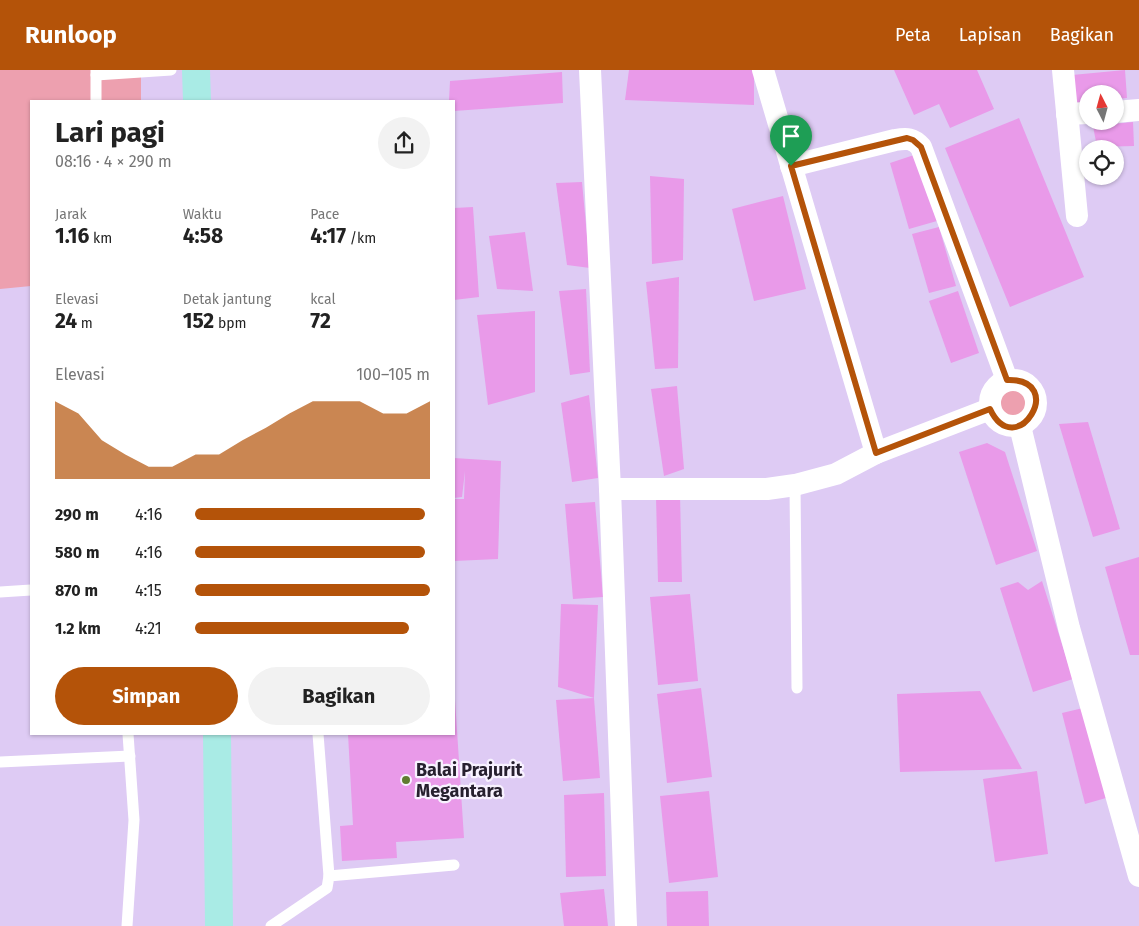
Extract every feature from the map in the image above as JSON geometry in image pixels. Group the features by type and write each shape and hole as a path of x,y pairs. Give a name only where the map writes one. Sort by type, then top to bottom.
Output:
{"main road":[{"path":"196,70 197,100"},
{"path":"217,735 219,926"}],"street":[{"path":"590,70 610,489 626,926"},
{"path":"763,70 876,453"},
{"path":"1063,70 1077,114 1076,216"},
{"path":"1124,111 1139,110"},
{"path":"791,166 895,140 907,138 917,143 921,147 1007,380"},
{"path":"1007,380 1026,384 1031,388 1036,400 1034,414 1020,426 1010,427 1001,424 994,418 990,409 989,402 994,388 1007,380"},
{"path":"610,489 767,489 795,485 836,474 876,453 990,409"},
{"path":"1020,426 1069,628 1139,876"}],"lane":[{"path":"96,100 96,72 171,70"},
{"path":"795,485 797,688"},
{"path":"0,592 30,590"},
{"path":"127,926 134,820 128,735"},
{"path":"271,926 327,888 329,876 318,735"},
{"path":"0,762 130,756"},
{"path":"329,876 454,864"}],"shaded area":[{"path":"0,70 141,70 141,100 30,100 30,286 0,289"},
{"path":"1015,386 1027,391 1032,403 1027,415 1015,420 1003,415 998,403 1003,391"}],"building":[{"path":"629,70 754,70 754,105 625,100"},
{"path":"894,70 977,70 994,109 950,128 939,104 914,115"},
{"path":"1125,70 1127,98 1124,98 1124,85 1079,85 1079,103 1074,103 1072,75"},
{"path":"562,72 563,103 455,111 455,100 449,100 450,81"},
{"path":"1019,118 1084,277 1010,307 945,148"},
{"path":"1133,122 1134,146 1124,146 1124,140 1096,140 1094,130 1124,130 1124,123"},
{"path":"917,154 937,221 909,229 890,163"},
{"path":"650,176 684,179 683,260 652,264"},
{"path":"582,182 590,268 567,265 556,183"},
{"path":"783,196 806,289 754,301 732,209"},
{"path":"473,207 479,297 455,300 455,208"},
{"path":"939,227 956,286 929,293 912,234"},
{"path":"525,232 533,291 497,289 489,236"},
{"path":"679,277 678,368 655,369 646,282"},
{"path":"586,289 590,372 570,375 559,291"},
{"path":"958,291 979,353 951,363 929,301"},
{"path":"535,311 535,392 488,405 477,315"},
{"path":"677,386 684,469 664,476 651,389"},
{"path":"589,395 598,478 572,482 561,403"},
{"path":"1088,422 1120,529 1093,537 1059,424"},
{"path":"987,443 1005,452 1037,551 996,565 959,452"},
{"path":"455,458 501,461 498,559 455,561 455,499 464,499 465,471 462,497 455,498"},
{"path":"680,495 682,582 658,582 656,496"},
{"path":"595,502 603,597 573,599 565,504"},
{"path":"1139,557 1139,655 1130,655 1105,567"},
{"path":"1042,581 1073,679 1033,692 1000,588 1018,582 1028,590"},
{"path":"690,594 698,681 658,685 650,597"},
{"path":"561,604 598,605 594,698 558,687"},
{"path":"701,688 712,777 667,783 657,694"},
{"path":"980,691 1022,769 900,772 897,694"},
{"path":"594,698 600,778 563,781 556,700"},
{"name":"Balai Prajurit Megantara","path":"455,699 464,838 396,842 397,858 342,861 340,826 353,825 348,735 455,735"},
{"path":"1083,708 1106,798 1085,804 1062,713"},
{"path":"1037,771 1048,854 995,862 983,779"},
{"path":"709,791 718,877 669,883 660,796"},
{"path":"604,793 606,876 566,877 564,795"},
{"path":"604,889 608,926 564,926 560,893"},
{"path":"708,891 709,926 667,926 666,892"}],"place":[{"name":"Balai Prajurit Megantara","path":"406,780"}],"route":[{"path":"907,138 913,140 921,147 1007,380 1020,381 1031,388 1034,393 1036,406 1034,414 1028,421 1020,426 1010,427 1001,424 994,418 990,409 876,453 791,166 907,138"}]}
